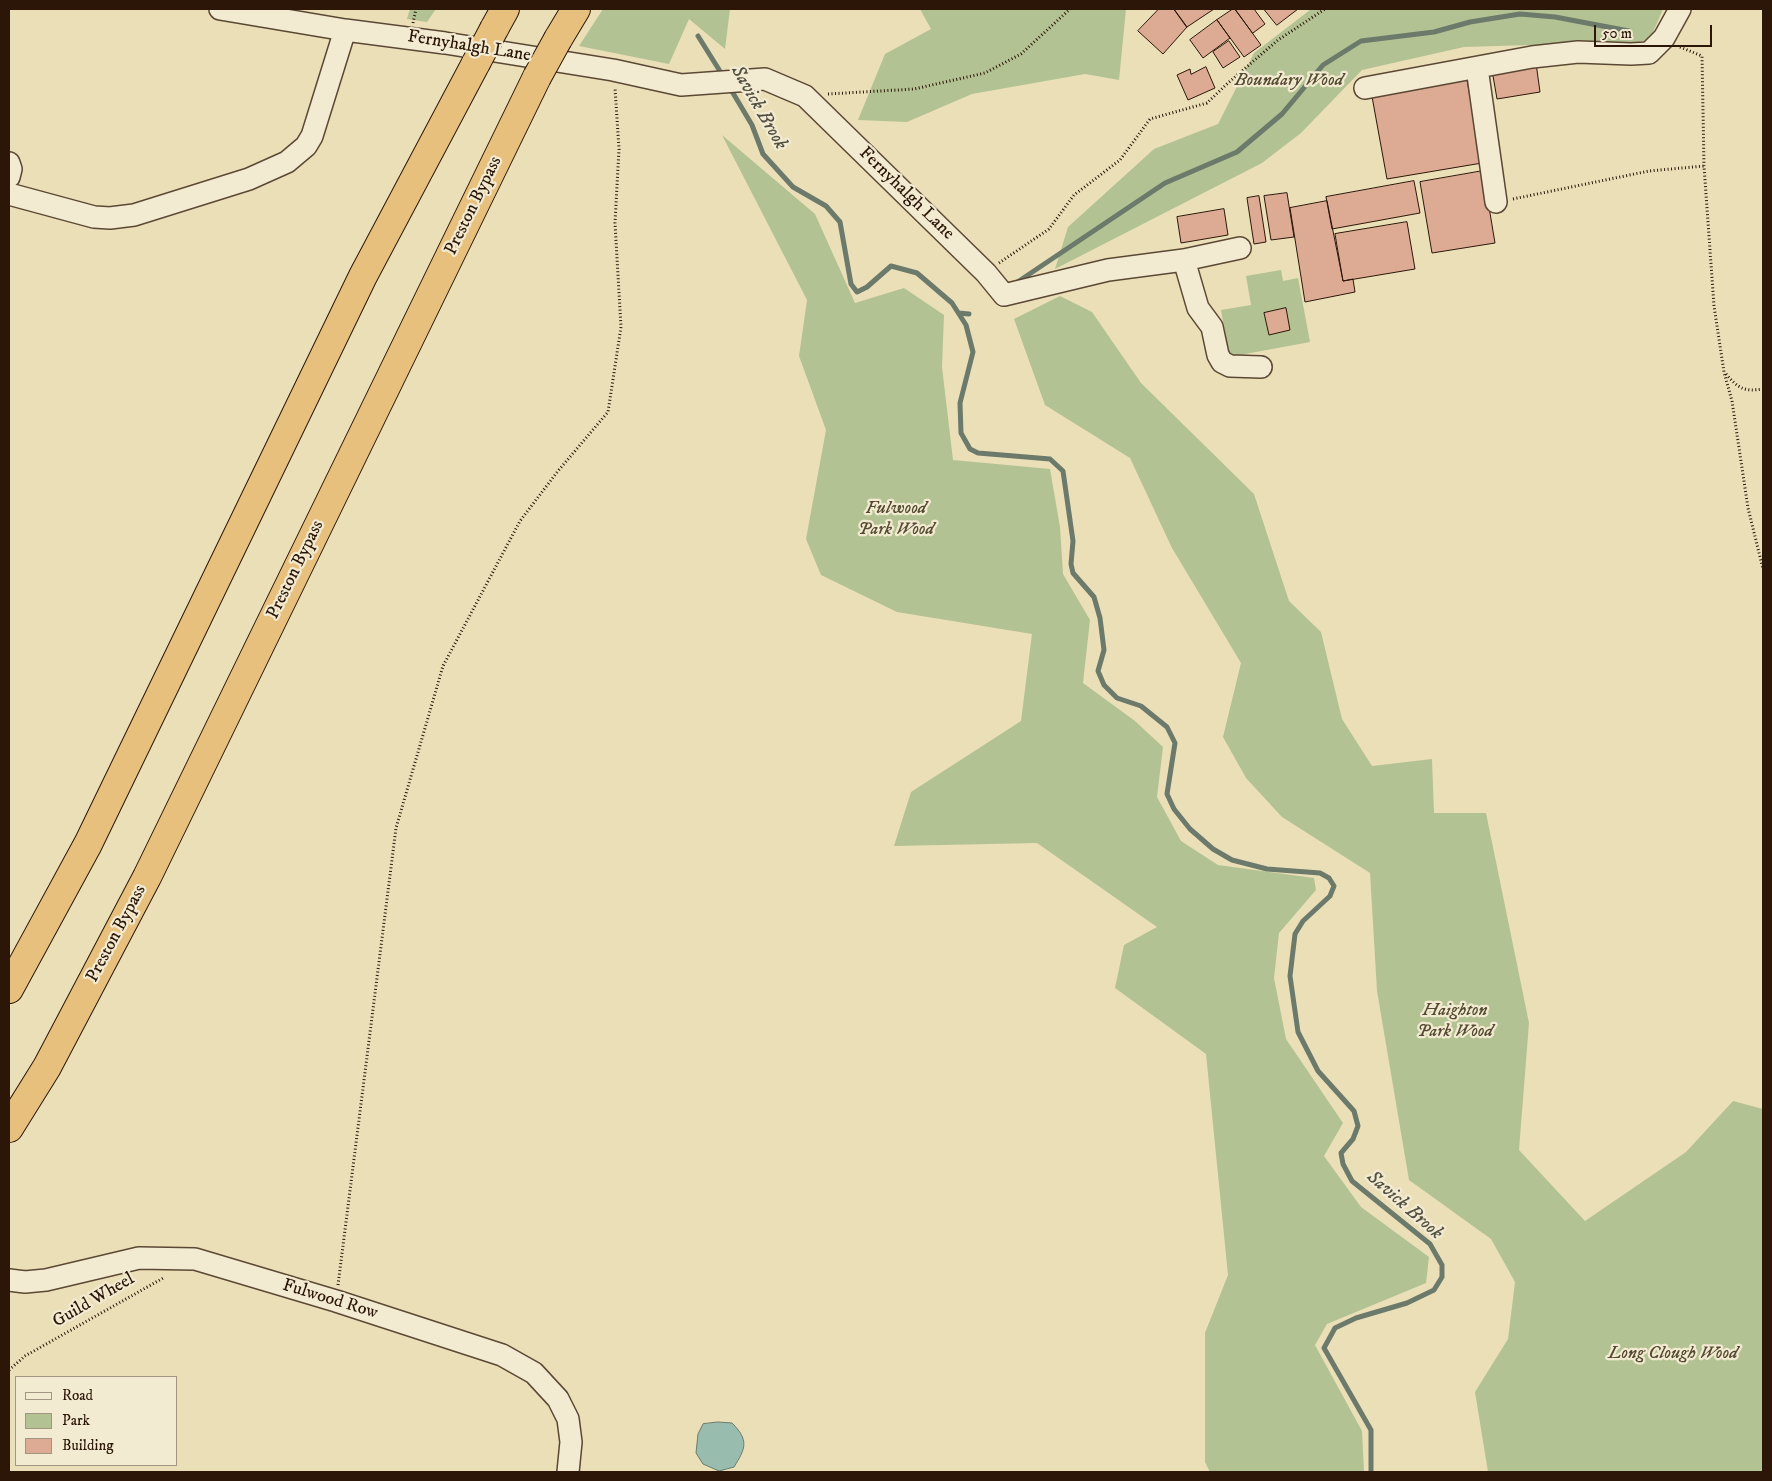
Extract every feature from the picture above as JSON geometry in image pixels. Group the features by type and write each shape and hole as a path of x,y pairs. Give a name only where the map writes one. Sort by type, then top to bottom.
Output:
{"highway":[{"name":"Preston Bypass","path":"9,1128 47,1067 148,877 536,77 576,9"},
{"path":"9,989 88,844 363,276 500,19"}],"street":[{"name":"Fernyhalgh Lane","path":"220,9 613,70 681,85 765,79 805,96 986,273 1004,295 1108,270 1184,260"},
{"path":"1366,88 1532,57 1578,52 1648,53 1664,38 1680,9"},
{"path":"9,194 94,217 110,218 134,215 240,181 287,162 306,146 312,136 346,30"},
{"path":"1477,68 1496,202"},
{"path":"9,163 11,169 9,177"},
{"path":"1240,248 1184,260 1198,308 1212,327 1218,355 1222,362 1230,366 1261,367"},
{"name":"Fulwood Row","path":"9,1280 26,1282 46,1280 139,1258 195,1260 336,1301 502,1354 534,1373 558,1399 568,1419 571,1442 568,1472"}],"path":[{"path":"805,96 914,89 985,73 1021,54 1068,13 1070,9"},
{"path":"986,273 1049,229 1074,195 1120,160 1150,118 1207,103 1278,40 1325,9"},
{"path":"1664,38 1702,56 1704,166 1714,306 1724,372 1732,401 1748,508 1763,569"},
{"path":"336,1301 396,828 443,666 520,521 558,471 608,412 621,327 615,223 619,149 613,70"},
{"path":"1496,202 1649,171 1704,166"},
{"path":"1724,372 1737,387 1752,391 1763,389"},
{"name":"Guild Wheel","path":"9,1370 25,1356 195,1260"}],"green space":[{"path":"410,9 436,9 427,22 407,19"},
{"path":"603,9 730,9 725,49 689,19 669,64 579,46"},
{"path":"920,9 1126,9 1119,80 1085,74 972,94 907,122 858,120 885,54 931,29"},
{"name":"Boundary Wood","path":"1663,9 1647,46 1564,44 1464,47 1362,70 1301,133 1262,163 1055,269 1068,227 1154,149 1218,124 1254,53 1310,10"},
{"name":"Fulwood Park Wood","path":"722,135 815,214 855,303 904,288 944,315 942,367 953,460 1050,469 1060,527 1063,574 1090,620 1083,683 1135,721 1163,747 1157,797 1181,841 1218,865 1314,878 1316,890 1279,933 1274,978 1286,1039 1343,1123 1324,1156 1361,1207 1429,1257 1426,1283 1327,1324 1315,1345 1362,1431 1364,1472 1210,1472 1205,1462 1205,1333 1228,1275 1206,1054 1115,988 1124,945 1157,927 1037,843 894,846 911,792 1021,721 1032,634 897,612 821,575 806,539 826,430 799,356 807,300"},
{"path":"1281,270 1283,281 1298,278 1310,342 1229,357 1221,310 1251,305 1246,276"},
{"name":"Haighton Park Wood","path":"1060,296 1092,312 1141,383 1254,494 1289,601 1321,632 1342,719 1372,766 1432,759 1434,813 1486,813 1529,1023 1519,1150 1585,1221 1686,1152 1733,1101 1763,1109 1763,1472 1488,1472 1475,1392 1508,1339 1515,1282 1491,1239 1409,1180 1377,991 1370,873 1282,817 1246,778 1223,737 1241,663 1172,548 1130,458 1045,405 1014,319"}],"shaded area":[{"path":"732,1423 741,1434 744,1444 734,1467 719,1471 703,1464 696,1453 698,1434 703,1424"}],"building":[{"path":"1159,9 1174,9 1187,27 1163,54 1138,31"},
{"path":"1174,9 1214,9 1187,27"},
{"path":"1235,9 1261,45 1244,57 1217,20"},
{"path":"1235,9 1254,9 1265,24 1253,33"},
{"path":"1264,9 1298,9 1277,25"},
{"path":"1217,20 1230,38 1203,58 1190,40"},
{"path":"1229,41 1240,57 1223,68 1213,52"},
{"path":"1536,63 1540,92 1497,99 1492,70"},
{"path":"1206,67 1215,88 1188,100 1177,75 1190,69 1191,74"},
{"path":"1466,74 1482,163 1387,179 1371,91"},
{"path":"1483,171 1495,243 1432,253 1420,182"},
{"path":"1414,181 1420,213 1332,229 1326,197"},
{"path":"1287,193 1294,237 1271,240 1264,196"},
{"path":"1259,196 1266,242 1254,244 1247,198"},
{"path":"1327,201 1343,281 1353,279 1355,292 1305,302 1290,208"},
{"path":"1224,209 1228,235 1181,243 1177,217"},
{"path":"1407,222 1415,269 1343,281 1335,234"},
{"path":"1286,308 1290,330 1269,335 1264,313"}],"waterway":[{"path":"1016,283 1165,183 1237,152 1282,114 1323,65 1361,41 1434,32 1470,22 1520,14 1555,17 1629,31"},
{"name":"Savick Brook","path":"698,36 723,76"},
{"name":"Savick Brook","path":"730,88 752,125 763,154 793,187 826,206 840,222 851,284 857,292 867,287 891,266 917,273 952,303 966,325 973,352 960,403 961,433 970,449 978,453 1050,459 1063,471 1073,541 1071,564 1073,573 1094,597 1100,618 1104,650 1098,671 1104,685 1117,698 1141,706 1167,727 1175,743 1167,794 1174,809 1190,829 1213,849 1232,860 1267,869 1320,873 1329,878 1334,886 1330,896 1303,921 1295,934 1290,976 1298,1032 1318,1071 1354,1111 1358,1126 1353,1139 1341,1153 1343,1164 1352,1181 1430,1244 1442,1265 1442,1277 1434,1290 1407,1303 1356,1318 1335,1328 1324,1348 1371,1430 1371,1472"},
{"path":"959,313 969,314"}],"park label":[{"name":"Long Clough Wood","path":"1673,1354"}]}
